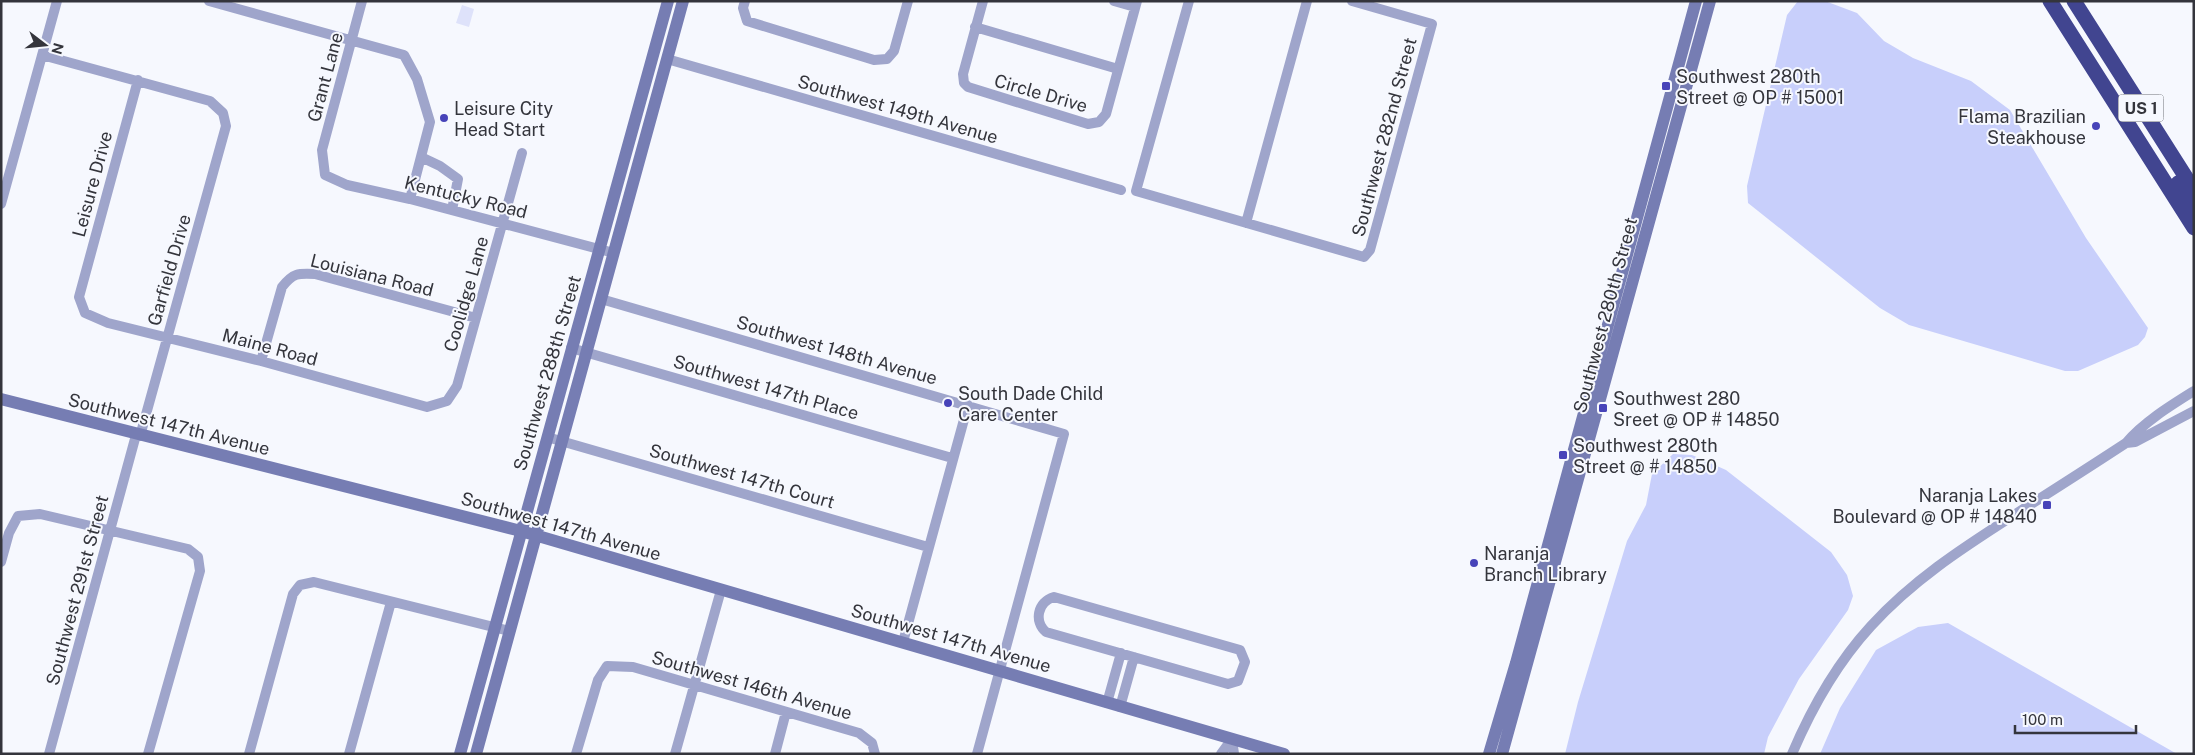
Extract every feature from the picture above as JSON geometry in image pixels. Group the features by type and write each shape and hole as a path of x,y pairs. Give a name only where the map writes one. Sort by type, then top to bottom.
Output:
{"highway":[{"name":"US 1","path":"2050,1 2194,228"},
{"path":"2064,1 2072,12 2089,25"},
{"name":"US 1","path":"2074,1 2194,190"},
{"path":"2164,180 2169,178 2176,180 2194,207"}],"street":[{"path":"2,199 57,1"},
{"path":"209,1 404,55 417,79 430,122 410,199"},
{"name":"Grant Lane","path":"322,161 322,150 362,1"},
{"name":"Southwest 288th Street","path":"460,754 668,1"},
{"name":"Southwest 288th Street","path":"476,754 683,1"},
{"path":"745,1 743,8 747,21 874,60 887,59 894,50 908,1"},
{"name":"Circle Drive","path":"983,1 962,78 968,88 1088,124 1095,124 1106,114 1136,4"},
{"path":"1114,1 1136,4"},
{"path":"1189,1 1136,191 1246,223 1307,1"},
{"name":"Southwest 282nd Street","path":"1246,223 1364,257 1370,250 1432,24 1352,1"},
{"name":"Southwest 280th Street","path":"1489,754 1568,489 1642,223 1684,96 1710,1"},
{"path":"1694,8 1705,18"},
{"name":"Southwest 280th Street","path":"1642,223 1671,92 1694,8"},
{"path":"976,27 1118,69"},
{"path":"42,55 138,80"},
{"name":"Southwest 149th Avenue","path":"667,59 1121,190"},
{"name":"Garfield Drive","path":"138,80 210,101 223,113 226,126 138,435"},
{"name":"Leisure Drive","path":"79,297 138,80"},
{"path":"1671,92 1684,96"},
{"name":"Coolidge Lane","path":"457,386 522,153"},
{"path":"420,157 440,166 458,179 452,210"},
{"name":"Kentucky Road","path":"322,161 325,175 347,185 410,199 614,253"},
{"name":"Louisiana Road","path":"261,361 282,287 290,277 300,274 315,274 476,318"},
{"name":"Maine Road","path":"79,297 85,313 108,323 261,361 427,407 447,401 457,386"},
{"name":"Southwest 148th Avenue","path":"601,298 1064,434 999,670"},
{"name":"Southwest 147th Place","path":"571,348 952,458"},
{"path":"2189,394 2183,408 2192,412"},
{"path":"1792,754 1816,703 1843,661 1872,626 1903,594 1955,553 2126,443 2157,416 2189,394"},
{"name":"Southwest 147th Avenue","path":"1,399 536,535 1284,754"},
{"path":"902,642 968,405"},
{"path":"2126,443 2135,442 2192,412"},
{"name":"Southwest 291st Street","path":"48,754 138,435"},
{"name":"Southwest 147th Court","path":"547,437 928,547"},
{"name":"Southwest 280th Street","path":"1502,754 1568,489"},
{"path":"1,562 9,533 18,516 40,514 110,529 188,549 198,557 200,572 148,754"},
{"path":"249,754 293,594 300,585 314,582 509,632"},
{"path":"675,754 721,590"},
{"name":"Southwest 147th Avenue","path":"1058,598 1240,650 1245,662 1238,680 1228,684 1134,657 1046,632 1041,628 1038,619 1042,604 1048,599 1058,598"},
{"path":"350,754 391,602"},
{"path":"1107,703 1121,653"},
{"path":"1120,707 1134,657"},
{"name":"Southwest 146th Avenue","path":"576,754 598,680 608,666 633,667 859,733 872,743 875,754"},
{"path":"977,754 999,670"},
{"path":"775,754 786,712"},
{"path":"1221,754 1232,739"},
{"path":"1232,739 1234,754"}],"shaded area":[{"path":"462,5 474,9 469,27 456,23"}],"water":[{"path":"1798,1 1825,1 1857,13 1884,41 1913,58 1971,81 2010,110 2086,238 2148,328 2145,337 2138,345 2078,371 2065,371 1909,325 1880,308 1748,203 1747,186 1787,15"},
{"path":"1673,454 1692,455 1726,470 1831,552 1847,575 1853,596 1848,610 1799,679 1768,737 1764,754 1565,754 1578,702 1627,541 1646,505 1652,474"},
{"path":"1948,623 2177,754 1820,754 1840,708 1876,650 1918,627"}],"place":[{"name":"Southwest 280th Street @ OP # 15001","path":"1666,86"},
{"name":"Leisure City Head Start","path":"444,118"},
{"name":"Flama Brazilian Steakhouse","path":"2096,126"},
{"name":"South Dade Child Care Center","path":"948,403"},
{"name":"Southwest 280 Sreet @ OP # 14850","path":"1603,408"},
{"name":"Southwest 280th Street @ # 14850","path":"1563,455"},
{"name":"Naranja Lakes Boulevard @ OP # 14840","path":"2047,505"},
{"name":"Naranja Branch Library","path":"1474,563"}]}
